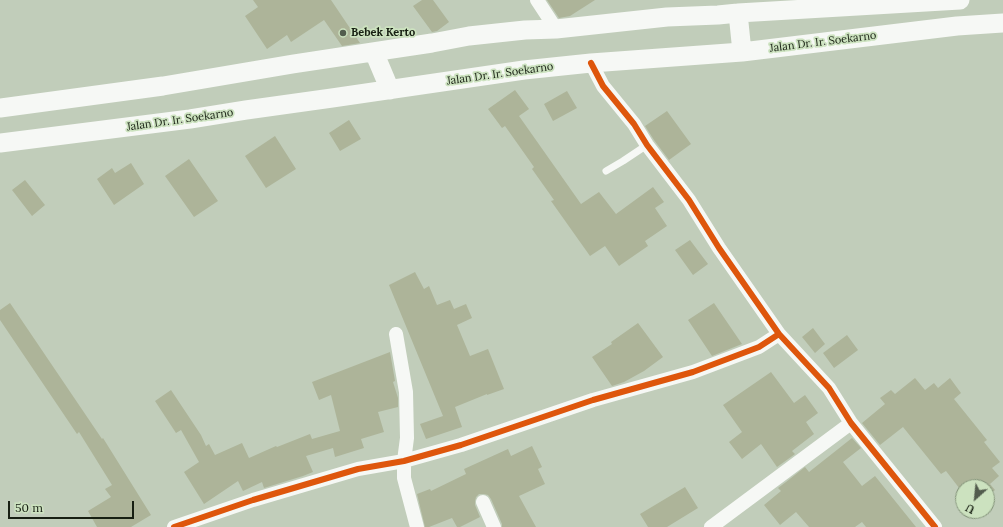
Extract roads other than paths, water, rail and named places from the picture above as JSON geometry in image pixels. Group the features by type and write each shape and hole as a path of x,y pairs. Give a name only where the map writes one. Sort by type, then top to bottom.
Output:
{"main road":[{"path":"0,108 163,86 469,36 525,30 556,29 667,17 960,0"},
{"path":"738,12 742,52"},
{"name":"Jalan Dr. Ir. Soekarno","path":"0,144 190,119 524,70 591,63 742,52 957,26 1003,23"},
{"path":"374,52 390,90"}],"street":[{"path":"537,0 556,29"},
{"path":"591,63 603,86 634,124 647,145 689,200 719,248 779,334 828,388 851,423 935,527"},
{"path":"396,334 406,392 407,438 404,461 404,478 417,527"},
{"path":"177,526 253,500 358,468 404,461 461,445 593,400 693,372 759,348 779,334"},
{"path":"711,527 851,423"},
{"path":"483,502 489,525"}],"lane":[{"path":"606,170 647,145"}],"place":[{"name":"Bebek Kerto","path":"343,33"}]}
